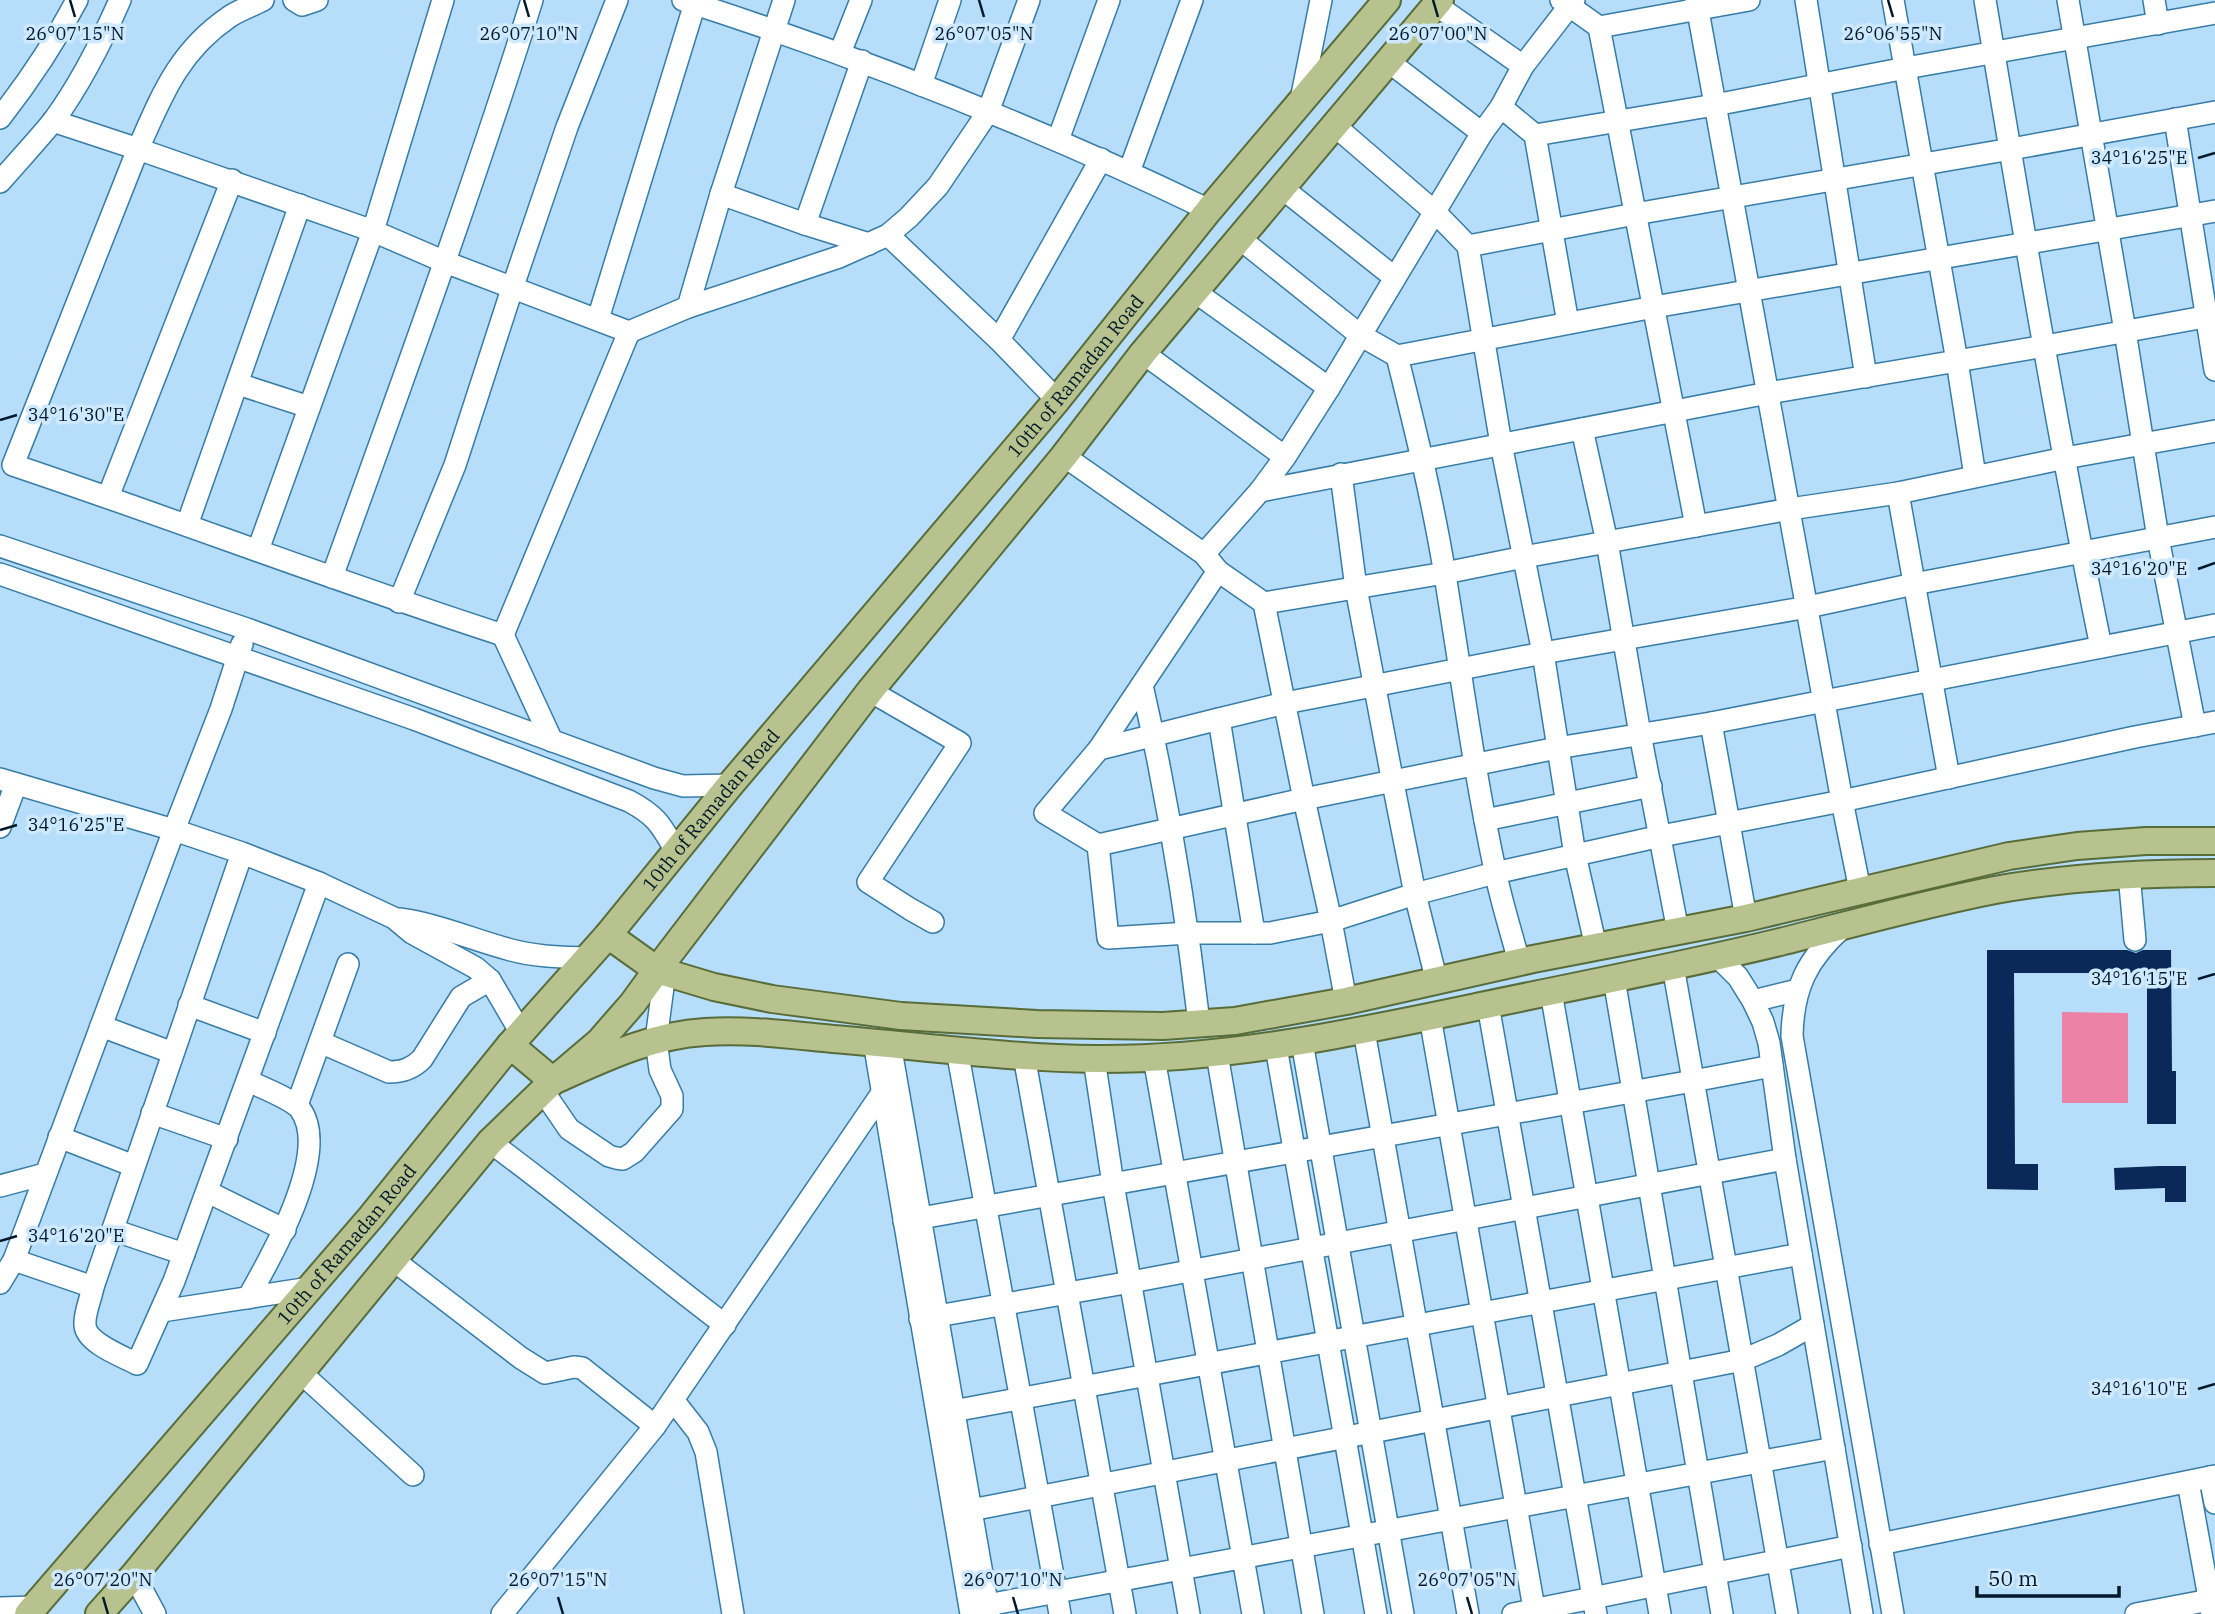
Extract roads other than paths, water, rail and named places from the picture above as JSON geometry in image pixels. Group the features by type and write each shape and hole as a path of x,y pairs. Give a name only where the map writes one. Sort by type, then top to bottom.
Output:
{"main road":[{"name":"10th of Ramadan Road","path":"31,1611 371,1217 515,1039 608,935 730,785 1057,400 1209,210 1387,0"},
{"path":"1404,0 1415,5 1435,2"},
{"name":"10th of Ramadan Road","path":"99,1614 135,1575 490,1142 599,1042 661,971 870,691 1064,456 1143,353 1392,59 1435,2"},
{"path":"1326,71 1372,46 1383,46 1391,51 1392,59"},
{"path":"608,935 661,971 713,987 772,999 901,1016 1037,1024 1163,1026 1235,1021 1346,1001 1519,962 1746,918 2009,856 2077,846 2146,841 2215,841"},
{"path":"515,1039 548,1086 609,1056 656,1040 704,1032 755,1032 1024,1056 1094,1059 1217,1054 1364,1031 1614,979 1999,890 2079,878 2129,874 2215,873"}],"street":[{"path":"0,118 51,46 77,0"},
{"path":"0,182 53,121 84,73 120,0"},
{"path":"263,0 231,15 191,49 167,85 7,463 399,602 503,635"},
{"path":"294,0 302,5 317,0"},
{"path":"258,550 373,231 443,0"},
{"path":"332,577 445,262 532,0"},
{"path":"399,602 455,465 567,127 617,0"},
{"path":"688,307 721,194 784,0"},
{"path":"840,53 861,0"},
{"path":"920,85 950,0"},
{"path":"552,741 503,635 629,332 688,307 839,257 888,235 938,186 988,112 1029,0"},
{"path":"1058,140 1109,0"},
{"path":"1129,172 1192,0"},
{"path":"1301,100 1321,0"},
{"path":"1599,27 1697,5 1749,0"},
{"path":"1806,0 1866,377"},
{"path":"1893,0 1975,476"},
{"path":"1985,0 2025,245 2081,553 2101,647"},
{"path":"1098,845 1108,938 1189,933 1270,933 1331,920 1495,873 1661,836 1842,801 2205,724 2175,632 2068,0"},
{"path":"2154,0 2158,24"},
{"path":"598,319 692,1 862,61 1058,140 1209,210"},
{"path":"1435,2 1523,66"},
{"path":"1204,554 1260,491 1285,457 1436,213 1482,133 1501,107 1523,66 1568,2 1599,27 1696,526"},
{"path":"1697,5 1860,890"},
{"path":"1535,135 1716,105 2215,13"},
{"path":"1392,59 1482,133"},
{"path":"805,223 862,61"},
{"path":"1501,107 1535,135 1568,323"},
{"path":"1468,246 2215,111"},
{"path":"2175,119 2210,316 2215,370"},
{"path":"53,121 232,180 373,231 445,262 629,332"},
{"path":"1335,126 1436,213 1468,246 1501,444 1543,653 1575,856 1596,947"},
{"path":"999,340 1101,159"},
{"path":"108,497 232,180"},
{"path":"1282,188 1394,277"},
{"path":"721,194 869,244"},
{"path":"187,526 300,205"},
{"path":"1239,238 1360,335 1397,356 1654,307 2215,211"},
{"path":"888,235 999,340 1057,400"},
{"path":"1194,291 1329,388"},
{"path":"1260,491 1768,393 2210,316"},
{"path":"1143,353 1285,457"},
{"path":"1397,356 1423,459 1445,573 1459,670 1495,873 1519,962"},
{"path":"238,384 309,407"},
{"path":"1582,429 1607,542 1678,931"},
{"path":"1264,603 1445,573 1790,509 1898,493 2064,458 2215,431"},
{"path":"1064,456 1204,554 1218,571 1264,603 1346,1001"},
{"path":"1341,474 1356,588 1415,894 1437,982"},
{"path":"1898,493 1949,778"},
{"path":"1099,749 1285,703 1543,653 1808,607 1914,584 2215,527"},
{"path":"0,545 247,629 654,778 683,786 730,785"},
{"path":"1218,571 1099,749 1045,813 1098,845 1233,814 1557,748 1711,723 2215,625"},
{"path":"0,574 414,719 629,801 649,812 676,851"},
{"path":"0,1283 14,1260 221,709 247,629"},
{"path":"1142,685 1189,933 1199,1023"},
{"path":"870,691 960,743 868,882 933,922"},
{"path":"1219,719 1254,933"},
{"path":"1711,723 1746,918"},
{"path":"0,827 8,782 174,830 319,883 394,918 412,933 477,968 491,980 515,1039"},
{"path":"1485,820 1651,786"},
{"path":"242,853 93,1287 85,1323 91,1340 136,1364 162,1311 208,1192 319,883"},
{"path":"2129,874 2135,940"},
{"path":"394,918 429,924 512,951 547,957 588,958"},
{"path":"1843,927 1824,944 1808,965 1798,990 1792,1036 1893,1614"},
{"path":"1718,957 1738,977 1763,1021 1862,1614"},
{"path":"297,1105 348,964"},
{"path":"1673,966 1787,1614"},
{"path":"548,1086 569,1129 610,1156 629,1156 672,1110 672,1096 660,1070 656,1040 661,971"},
{"path":"1614,979 1723,1614"},
{"path":"320,1042 389,1072 414,1067 422,1059 460,997 491,980"},
{"path":"1753,1001 1798,990"},
{"path":"1551,992 1660,1614"},
{"path":"189,1005 265,1033"},
{"path":"1488,1005 1595,1606"},
{"path":"1430,1017 1534,1612"},
{"path":"102,1026 173,1053"},
{"path":"1364,1031 1468,1614"},
{"path":"882,1043 895,1074 912,1220 982,1611"},
{"path":"882,1043 882,1093 912,1220"},
{"path":"1289,1044 1321,1147 1403,1614"},
{"path":"1289,1044 1295,1152 1376,1614"},
{"path":"957,1050 1060,1614"},
{"path":"1217,1054 1313,1614"},
{"path":"1024,1056 1125,1614"},
{"path":"1154,1058 1253,1614"},
{"path":"1094,1059 1189,1614"},
{"path":"912,1220 1772,1066"},
{"path":"502,1614 655,1426 895,1074"},
{"path":"248,1081 297,1105 309,1128 310,1145 285,1230 248,1298"},
{"path":"152,1113 227,1139"},
{"path":"59,1138 135,1166"},
{"path":"490,1142 549,1185 642,1262 725,1325"},
{"path":"929,1318 1785,1158"},
{"path":"0,1186 46,1174"},
{"path":"208,1192 285,1230"},
{"path":"113,1230 184,1254"},
{"path":"953,1411 1801,1254"},
{"path":"393,1259 510,1351 542,1372 582,1368 655,1426"},
{"path":"14,1260 93,1287"},
{"path":"162,1311 310,1288"},
{"path":"929,1318 953,1411 971,1510 982,1611"},
{"path":"971,1510 1743,1360 1778,1345 1813,1325"},
{"path":"300,1372 413,1475"},
{"path":"673,1400 698,1432 706,1452 733,1614"},
{"path":"982,1611 1056,1592 1834,1448"},
{"path":"1880,1544 2213,1476 2215,1503"},
{"path":"2136,1614 2212,1604 2188,1482"},
{"path":"1513,1614 1595,1606 1655,1585 1850,1546"},
{"path":"135,1575 155,1614"},
{"path":"0,1608 31,1611"}]}
